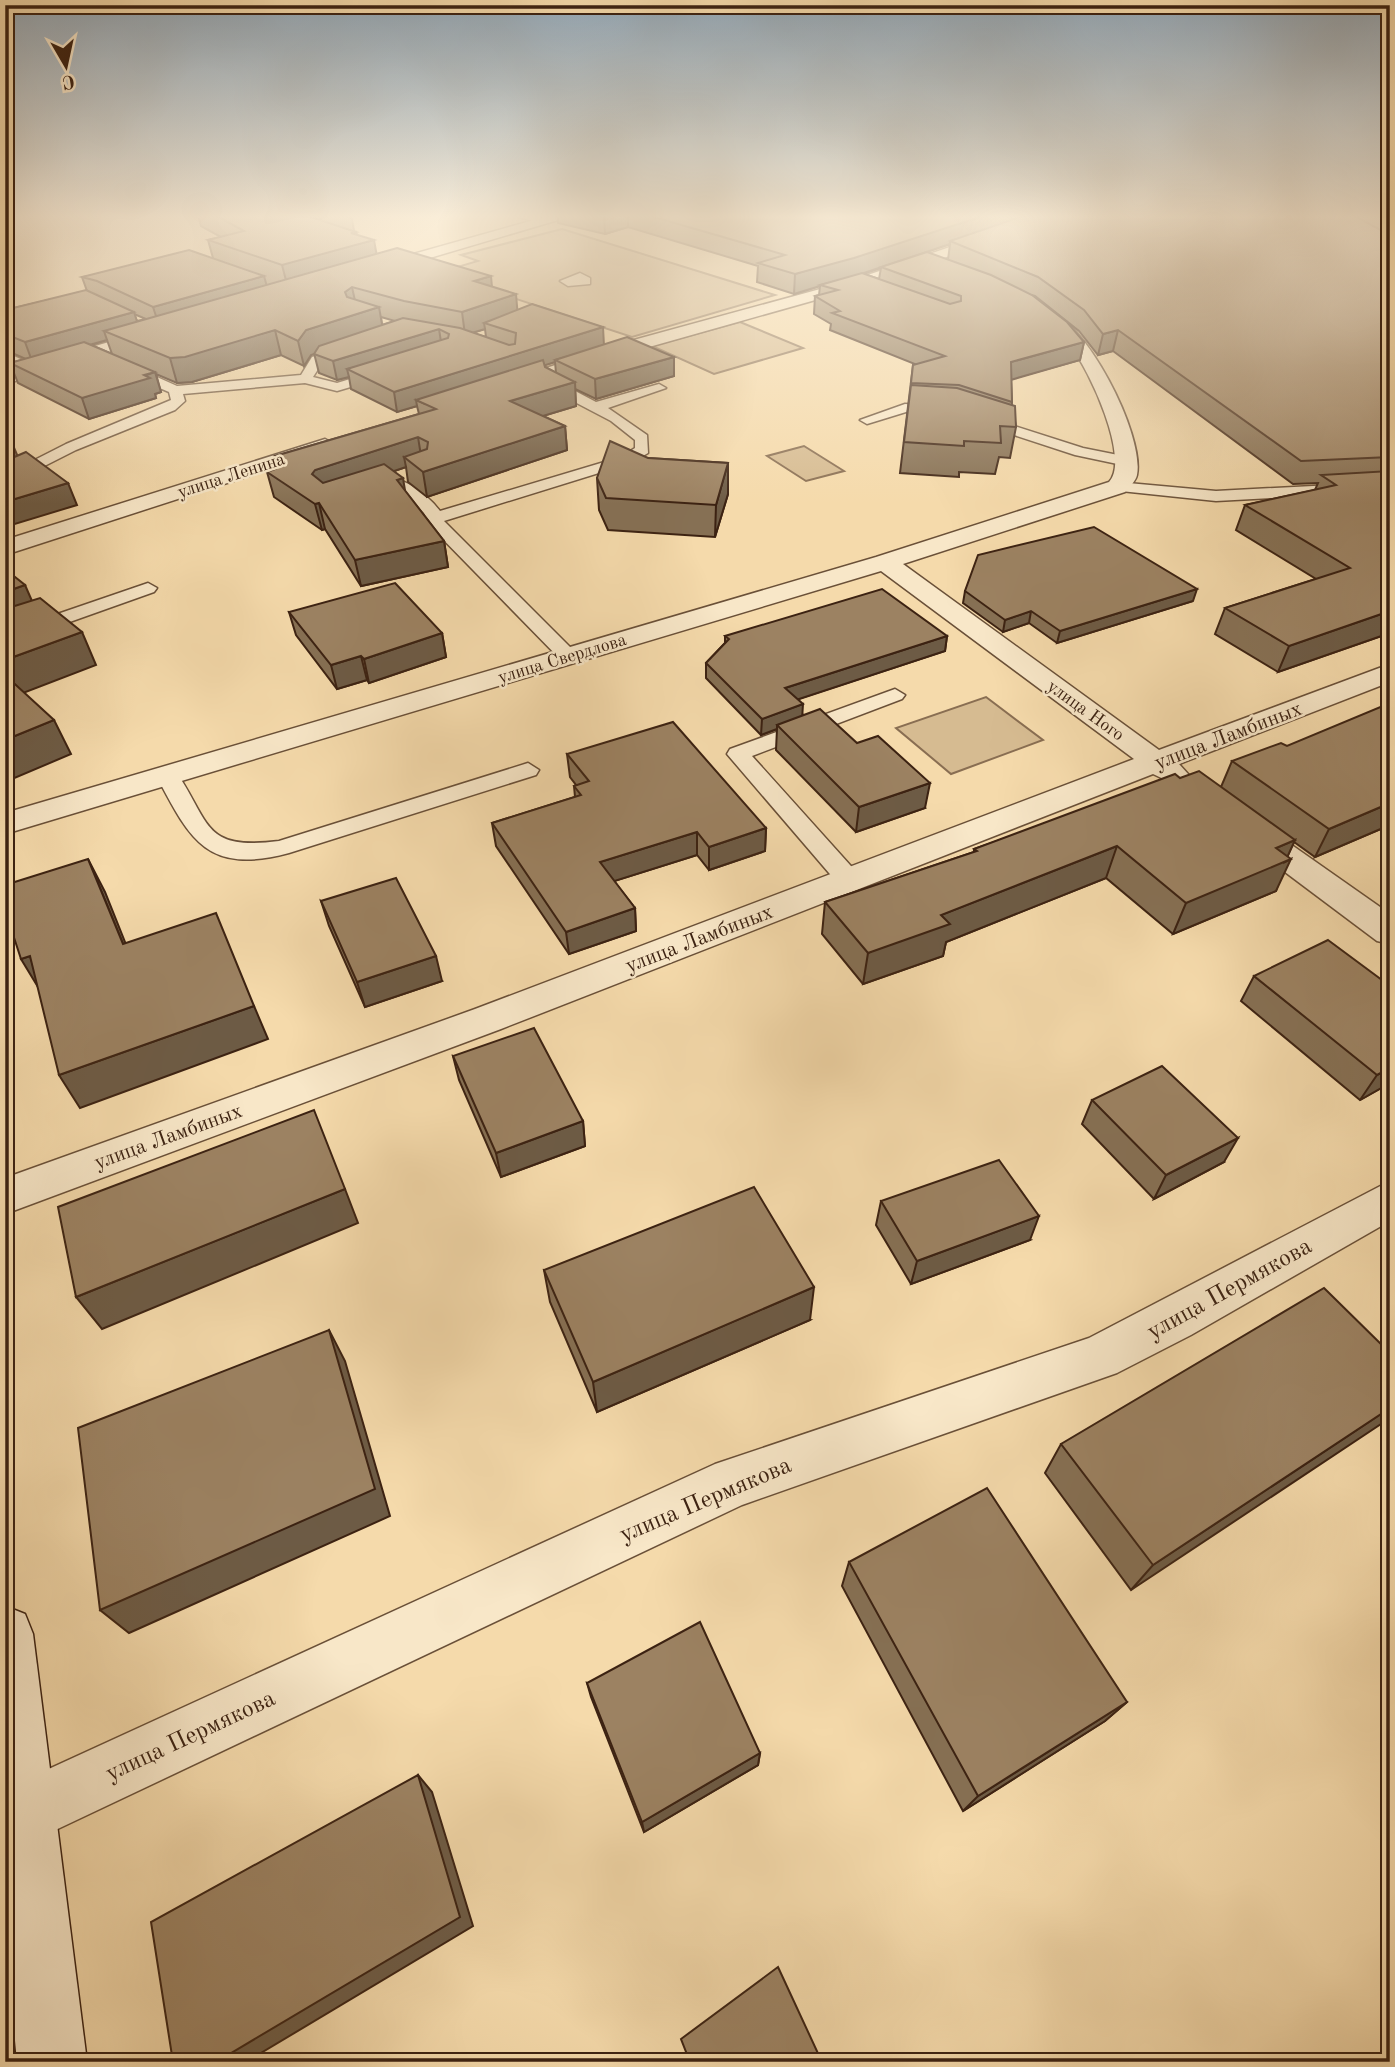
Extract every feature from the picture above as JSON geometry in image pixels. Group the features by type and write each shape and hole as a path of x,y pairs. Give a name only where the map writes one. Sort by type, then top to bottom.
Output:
{"street":[{"path":"478,396 636,345 757,311"},
{"path":"1039,311 1065,329 1088,355 1097,370 1127,461 1126,477 1117,487"},
{"path":"5,378 168,330"},
{"name":"улица Ленина","path":"5,548 347,438"},
{"name":"улица Свердлова","path":"5,824 885,562 1117,487"},
{"name":"улица Ного","path":"885,562 1390,932"},
{"name":"улица Ламбиных","path":"5,1196 850,881 1390,672"},
{"name":"улица Пермякова","path":"23,1813 733,1482 1100,1357 1174,1320 1390,1199"},
{"path":"5,1634 23,1813 18,1890 52,2062"}],"lane":[{"path":"136,321 168,330"},
{"path":"305,379 317,360 367,343"},
{"path":"90,353 176,390 305,379 337,387 403,367"},
{"path":"5,356 33,370"},
{"path":"433,519 626,460 643,450 642,438 631,428 553,385"},
{"path":"595,407 659,388"},
{"path":"5,481 71,447 170,407 178,401 176,390"},
{"path":"867,421 905,408 955,411 1080,452 1127,461"},
{"path":"353,493 412,473"},
{"path":"391,481 432,510 433,519 568,656"},
{"path":"1117,487 1216,496 1390,487"},
{"path":"5,639 148,588"},
{"path":"850,881 738,754 895,695"},
{"path":"167,775 200,834 214,846 233,853 256,853 281,848 528,770"}],"shaded area":[{"path":"554,311 719,311 632,337"},
{"path":"740,322 803,348 714,374 652,346"},
{"path":"804,446 844,471 806,481 767,456"},
{"path":"986,697 1043,740 951,774 896,728"}],"building":[{"path":"5,311 134,312 25,342 5,334"},
{"path":"173,311 365,311 306,330 298,341 275,330 185,357 170,358 104,331"},
{"path":"513,311 555,311 603,327 394,392 347,369 448,338 449,334 439,329 333,361 314,354 319,346 403,318 460,328 509,345 515,344 516,333 484,323"},
{"path":"1053,311 1067,322 1084,342 1011,362 1012,402 959,385 911,383 913,365 945,356 832,313"},
{"path":"1085,311 1390,311 1390,457 1301,461 1118,330 1103,334"},
{"path":"627,337 674,357 595,379 555,360"},
{"path":"84,342 155,372 144,375 150,378 82,398 10,363"},
{"path":"543,360 545,367 575,382 510,401 565,426 423,472 404,457 427,449 428,442 418,437 315,470 312,474 323,483 384,464 403,478 397,480 444,541 355,560 319,503 315,504 267,472 275,469 267,464 281,460 275,456 436,409 416,400"},
{"path":"911,385 957,388 1015,406 1016,427 1000,426 1001,443 964,441 964,446 904,442"},
{"path":"610,441 648,458 728,463 716,505 606,498 597,478"},
{"path":"26,452 68,483 5,502 5,461"},
{"path":"1390,471 1390,611 1289,646 1225,608 1350,568 1245,505 1336,485 1321,475"},
{"path":"1094,527 1197,589 1060,631 1031,611 1005,620 965,591 978,555"},
{"path":"5,569 25,585 5,592"},
{"path":"395,583 442,633 364,659 361,656 331,665 289,612"},
{"path":"882,589 947,636 785,688 803,704 762,719 706,663 729,639 725,636"},
{"path":"40,598 82,632 5,660 5,609"},
{"path":"5,675 54,720 5,740"},
{"path":"1390,703 1390,803 1329,829 1232,761 1281,743 1287,746"},
{"path":"820,709 857,743 878,736 930,783 859,807 777,725"},
{"path":"673,722 766,828 709,847 697,832 600,862 635,908 566,932 492,823 581,795 574,786 589,781 567,754"},
{"path":"1199,771 1295,840 1276,848 1291,859 1186,903 1117,846 941,915 950,924 868,953 825,902 977,851 974,849 1175,774 1180,778"},
{"path":"88,859 123,944 216,913 254,1006 59,1075 30,956 21,959 5,910 5,885"},
{"path":"396,878 436,956 357,982 321,901"},
{"path":"1328,940 1390,986 1390,1068 1377,1075 1254,976"},
{"path":"534,1028 583,1121 496,1153 453,1056"},
{"path":"1162,1066 1238,1138 1166,1175 1092,1100"},
{"path":"314,1110 345,1189 76,1297 58,1207"},
{"path":"999,1160 1039,1216 917,1261 881,1201"},
{"path":"754,1187 814,1287 593,1382 544,1270"},
{"path":"1324,1288 1390,1353 1390,1408 1153,1565 1061,1444"},
{"path":"329,1330 375,1489 100,1610 78,1428"},
{"path":"987,1488 1127,1702 978,1796 849,1562"},
{"path":"700,1622 760,1753 642,1822 587,1683"},
{"path":"418,1775 460,1917 216,2062 173,2062 151,1922"},
{"path":"778,1967 822,2062 690,2062 681,2039"}]}
